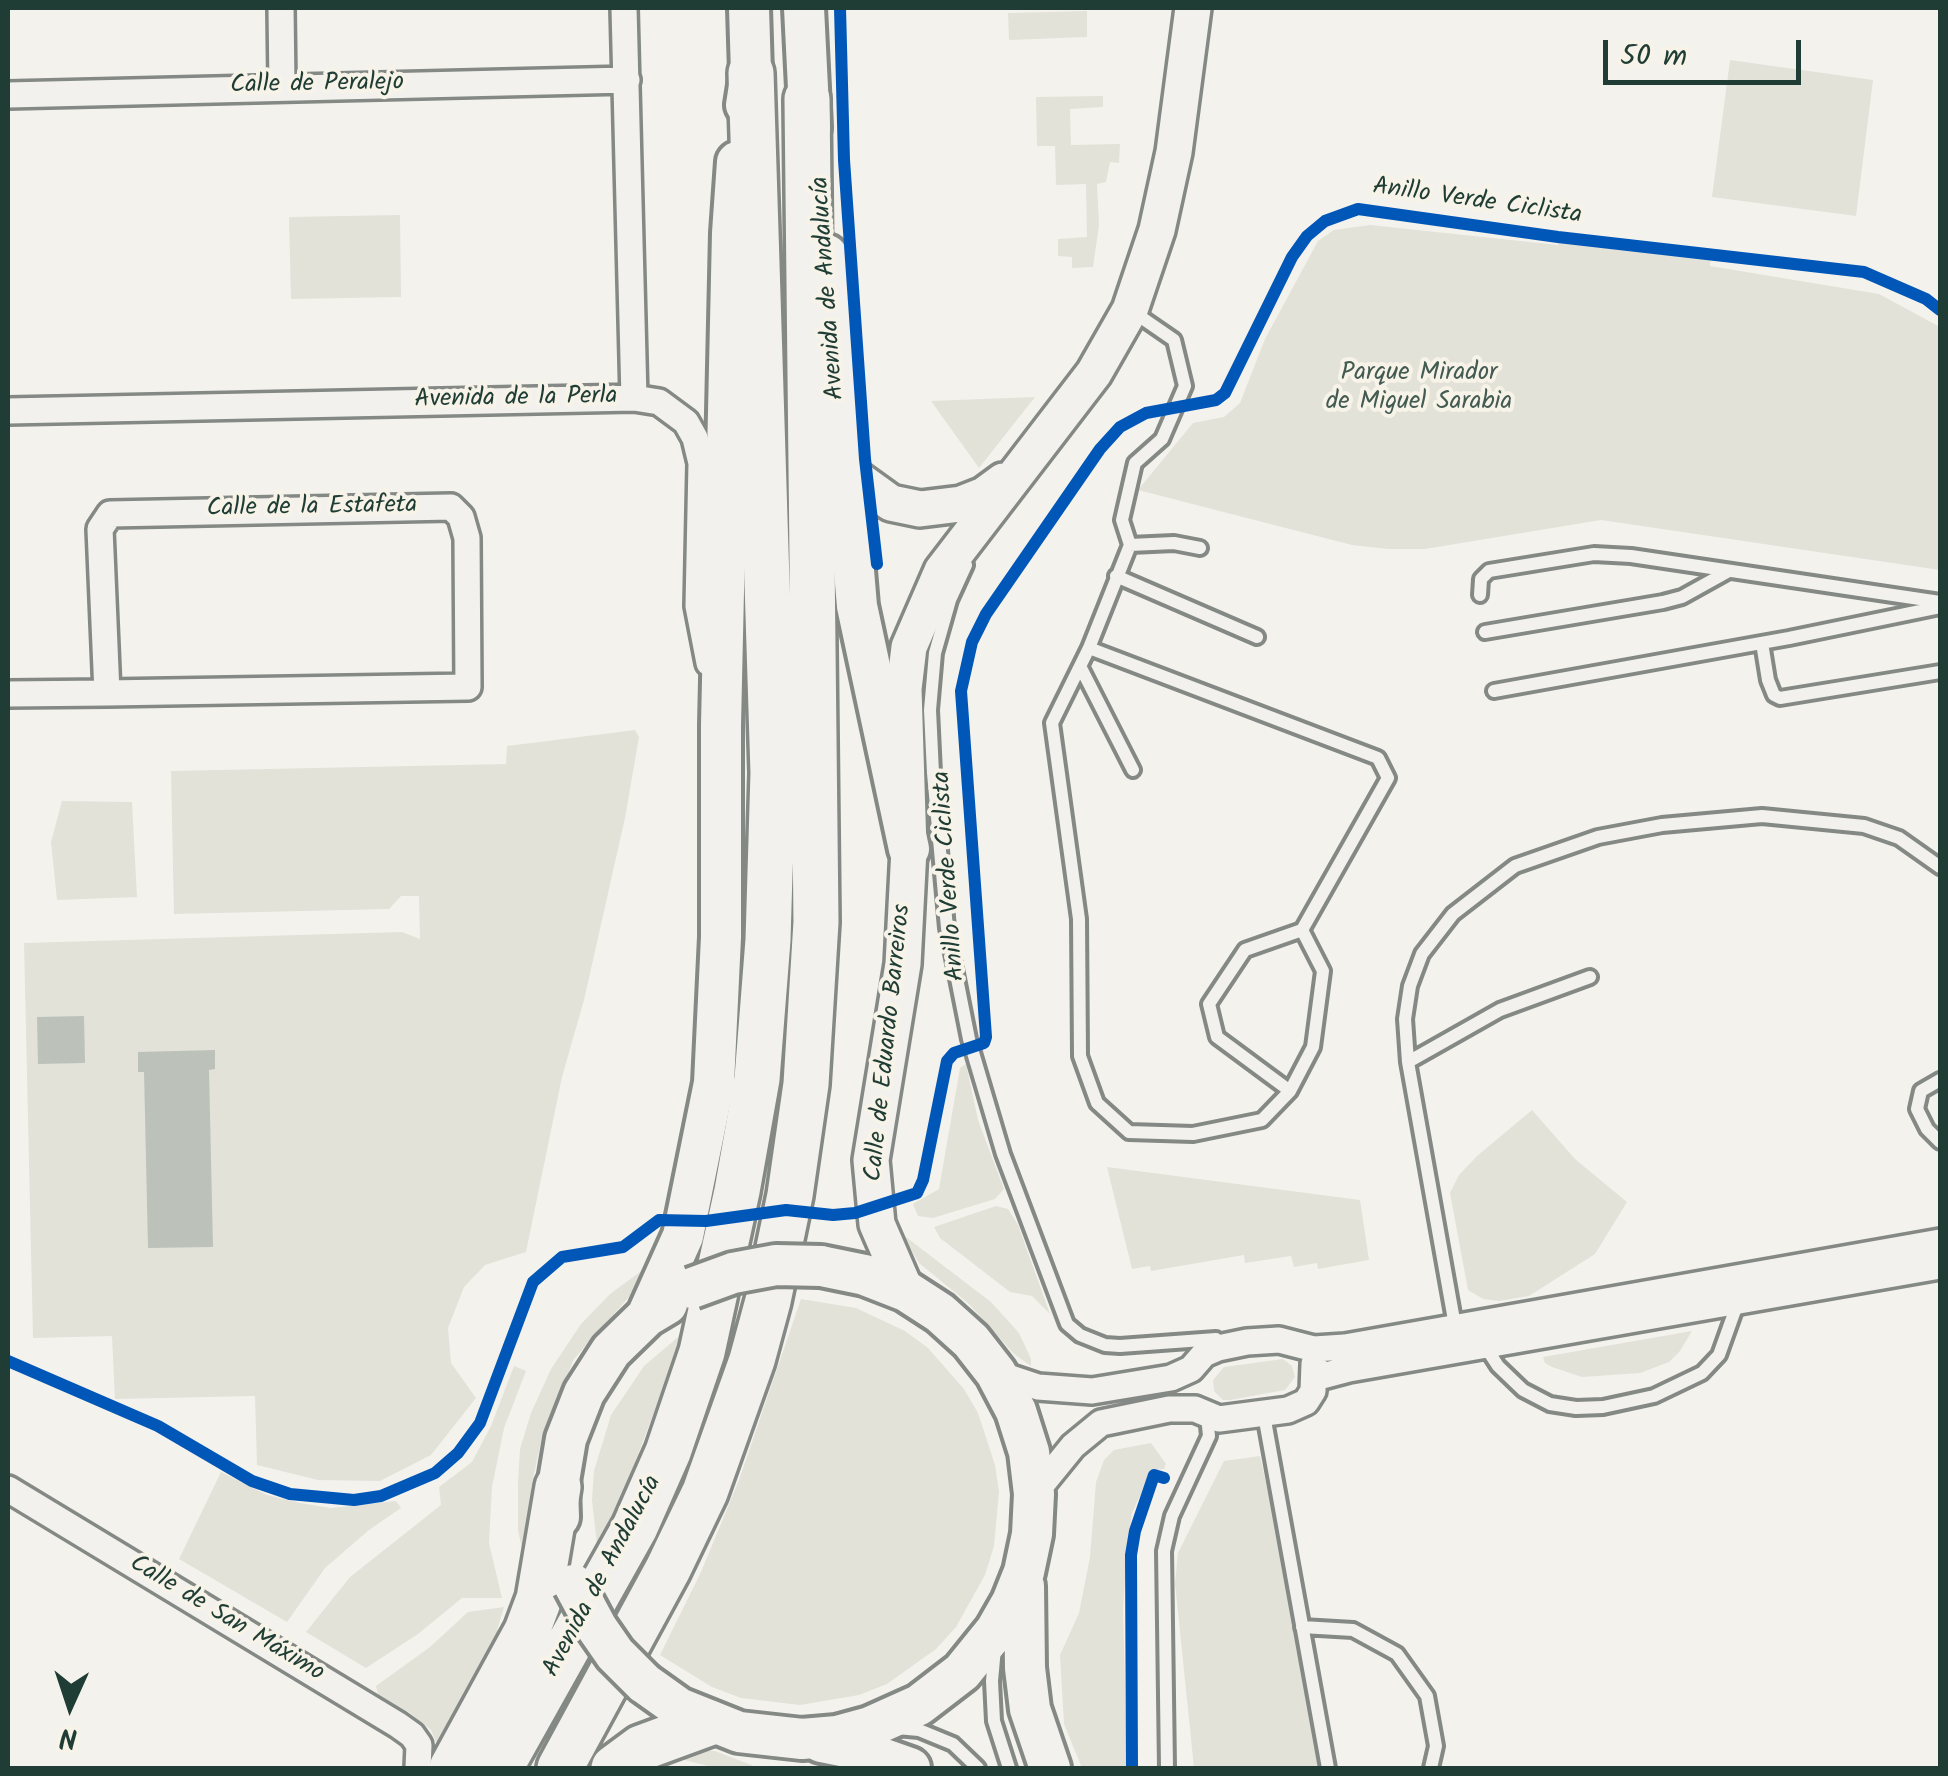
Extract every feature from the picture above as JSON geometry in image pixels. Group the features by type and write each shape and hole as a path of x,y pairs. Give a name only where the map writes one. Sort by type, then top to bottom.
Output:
{"highway":[{"name":"Avenida de Andalucía","path":"500,1768 636,1527 668,1452 702,1352 738,1191 757,1080 768,940 773,773 751,73"},
{"name":"Avenida de Andalucía","path":"560,1768 668,1569 704,1492 752,1360 790,1196 806,1084 816,922 807,99"},
{"path":"452,1768 527,1631 539,1599 558,1487"},
{"path":"614,1768 641,1748 724,1728"}],"main road":[{"name":"Avenida de Andalucía","path":"749,8 751,73"},
{"name":"Avenida de Andalucía","path":"804,8 807,99"},
{"path":"646,1316 683,1236 714,1083 721,937 721,725 732,233 737,156 751,73"},
{"path":"807,99 827,259 858,606 909,849"},
{"path":"910,1768 856,1749 793,1754 679,1708 644,1683 606,1641 574,1585 560,1533 558,1487 566,1439 584,1393 611,1352 646,1316 692,1288 733,1273 776,1265 820,1266 864,1274 906,1291 940,1313 971,1341 996,1373 1016,1411 1029,1452 1034,1494 1032,1534 1024,1572 1025,1668 1030,1709 1050,1768"},
{"path":"793,1754 919,1705 962,1672 996,1630 1024,1572"}],"street":[{"path":"281,8 282,86"},
{"name":"Avenida de la Perla","path":"8,411 634,398 624,8"},
{"path":"848,472 891,503 920,509 962,504 984,496 1024,466 1094,373 1130,310 1157,230 1174,152 1193,8"},
{"name":"Calle de Peralejo","path":"8,95 627,80"},
{"path":"634,398 659,402 686,422 695,438 701,463 698,606 721,725"},
{"name":"Calle de Eduardo Barreiros","path":"906,1291 877,1224 871,1160 903,964 909,849 904,728 910,647 942,571 1024,466"},
{"name":"Calle de la Estafeta","path":"8,694 107,693 468,687 468,538 461,518 451,507 110,514 100,529 107,693"},
{"path":"996,1373 1038,1387 1079,1392 1171,1378 1190,1369 1204,1354 1247,1342 1280,1340 1304,1346 1345,1348 1940,1242"},
{"path":"1315,1378 1940,1266"},
{"path":"1034,1494 1073,1446 1101,1424 1124,1416 1201,1413 1219,1419 1264,1415 1306,1402 1315,1378 1304,1346"},
{"path":"1190,1369 1187,1393 1201,1413"},
{"name":"Calle de San Máximo","path":"8,1489 398,1725 419,1745 418,1768"}],"lane":[{"path":"1130,310 1174,340 1185,386 1162,439 1135,463 1122,520 1130,545 1089,648 1052,723 1079,919 1080,1056 1098,1103 1129,1132 1194,1134 1262,1120 1290,1091 1313,1047 1323,971 1302,930"},
{"path":"987,512 958,579 934,654 930,710 946,928 968,1039 1003,1154 1067,1324 1080,1335 1120,1346 1222,1338 1247,1342"},
{"path":"1130,545 1174,543 1200,548"},
{"path":"1480,595 1480,579 1489,571 1594,554 1940,604"},
{"path":"1485,632 1663,602 1682,597 1727,572"},
{"path":"1116,576 1257,636"},
{"path":"1494,690 1762,643 1940,604"},
{"path":"1762,643 1768,680 1774,695 1780,698 1940,672"},
{"path":"1089,648 1378,758 1388,778 1302,930 1244,950 1209,1004 1217,1037 1290,1091"},
{"path":"1080,666 1133,770"},
{"path":"1452,1330 1454,1320 1408,1062 1405,1019 1410,986 1422,954 1453,914 1515,866 1598,837 1662,824 1762,816 1864,826 1899,838 1940,866"},
{"path":"1408,1062 1500,1010 1590,976"},
{"path":"1940,1080 1920,1090 1917,1109 1927,1130 1940,1142"},
{"path":"1485,1346 1498,1366 1524,1390 1550,1404 1603,1407 1654,1396 1702,1373 1719,1355 1738,1302"},
{"path":"1167,1768 1164,1550 1172,1516 1210,1436 1201,1413"},
{"path":"1264,1415 1328,1768"},
{"path":"1302,1627 1352,1630 1397,1654 1427,1696 1436,1746 1431,1768"},
{"path":"996,1630 994,1722 1008,1768"},
{"path":"870,1727 919,1730 936,1736 953,1744 978,1768"}],"green space":[{"path":"1087,11 1087,37 1009,40 1008,13"},
{"path":"1730,60 1873,80 1856,216 1712,197"},
{"path":"1103,96 1103,107 1070,109 1071,145 1120,144 1119,163 1110,162 1106,182 1097,184 1099,225 1093,267 1072,268 1072,257 1058,256 1058,239 1087,237 1086,184 1056,185 1055,146 1037,146 1036,97"},
{"path":"400,215 401,297 291,299 289,217"},
{"name":"Parque Mirador de Miguel Sarabia","path":"1370,225 1558,245 1558,237 1711,256 1710,266 1879,294 1940,327 1940,570 1601,520 1425,549 1388,549 1352,545 1138,490 1193,423 1224,417 1240,403 1265,339 1318,241 1334,230"},
{"path":"1035,397 979,468 931,401"},
{"path":"635,730 639,737 625,818 584,1000 562,1077 526,1252 485,1265 464,1287 448,1328 451,1363 476,1398 431,1455 380,1481 318,1480 257,1465 255,1396 115,1399 112,1336 33,1338 24,943 402,932 420,939 419,896 401,896 389,909 174,914 171,771 506,764 507,746"},
{"path":"62,801 132,802 137,897 57,900 51,842"},
{"path":"966,1064 978,1120 1004,1189 995,1199 933,1218 918,1216 913,1204 939,1189 960,1068"},
{"path":"1532,1110 1575,1159 1627,1202 1595,1254 1529,1296 1499,1301 1483,1299 1468,1290 1450,1193 1459,1175 1477,1156"},
{"path":"1107,1167 1360,1200 1369,1260 1318,1269 1317,1263 1294,1267 1291,1256 1245,1263 1244,1255 1151,1271 1150,1266 1132,1269"},
{"path":"996,1206 1008,1209 1018,1225 1050,1314 1032,1296 1010,1292 940,1238 934,1227"},
{"path":"902,1234 991,1302 1019,1333 1031,1366 1014,1354 968,1303 919,1263"},
{"path":"651,1264 637,1288 574,1359 543,1432 531,1488 530,1587 518,1530 518,1482 520,1449 531,1413 551,1369 581,1324 610,1294"},
{"path":"801,1299 856,1308 905,1331 928,1348 964,1389 978,1413 995,1465 999,1492 994,1546 985,1575 956,1627 936,1649 887,1684 859,1695 800,1705 741,1698 712,1687 660,1655 701,1572 739,1480"},
{"path":"1692,1331 1669,1362 1640,1373 1582,1377 1552,1367 1543,1357"},
{"path":"684,1332 627,1484 597,1545 592,1500 594,1471 611,1415 644,1366"},
{"path":"1283,1359 1292,1366 1295,1377 1285,1390 1230,1400 1223,1400 1214,1391 1213,1380 1224,1367"},
{"path":"514,1366 526,1371 504,1428 492,1487 489,1543 502,1598 462,1598 418,1634 366,1668 306,1632 350,1577 441,1505 439,1487 472,1462"},
{"path":"1151,1443 1166,1464 1164,1469 1152,1470 1132,1513 1128,1539 1123,1608 1127,1768 1082,1768 1064,1724 1060,1655 1079,1613 1090,1557 1096,1482 1104,1460 1114,1450"},
{"path":"1260,1456 1328,1768 1194,1768 1175,1583 1178,1553 1224,1461"},
{"path":"221,1472 267,1495 300,1503 331,1508 396,1501 401,1508 325,1568 287,1622 179,1559"},
{"path":"504,1607 497,1630 509,1637 437,1762 437,1744 431,1730 378,1694 376,1686 430,1647 468,1612"},
{"path":"688,1750 715,1751 759,1768 716,1768 665,1755"}],"shaded area":[{"path":"84,1016 85,1063 38,1064 37,1017"},
{"path":"215,1050 215,1069 209,1070 213,1247 148,1248 144,1072 138,1072 138,1052"}],"cycle path":[{"path":"840,8 844,160 865,459 877,564"},
{"name":"Anillo Verde Ciclista","path":"8,1361 158,1426 252,1481 290,1494 354,1500 381,1496 435,1473 458,1453 480,1423 533,1282 562,1257 623,1247 659,1220 706,1221 786,1210 855,1213 917,1193 947,1061 954,1053 984,1043 986,1037 961,691 972,642 986,614 1100,449 1120,427 1146,413 1216,400 1225,393 1292,257 1307,236 1325,221 1358,209 1558,237 1864,272 1926,299 1940,310"},
{"path":"1132,1768 1131,1555 1154,1475 1164,1478"}]}
